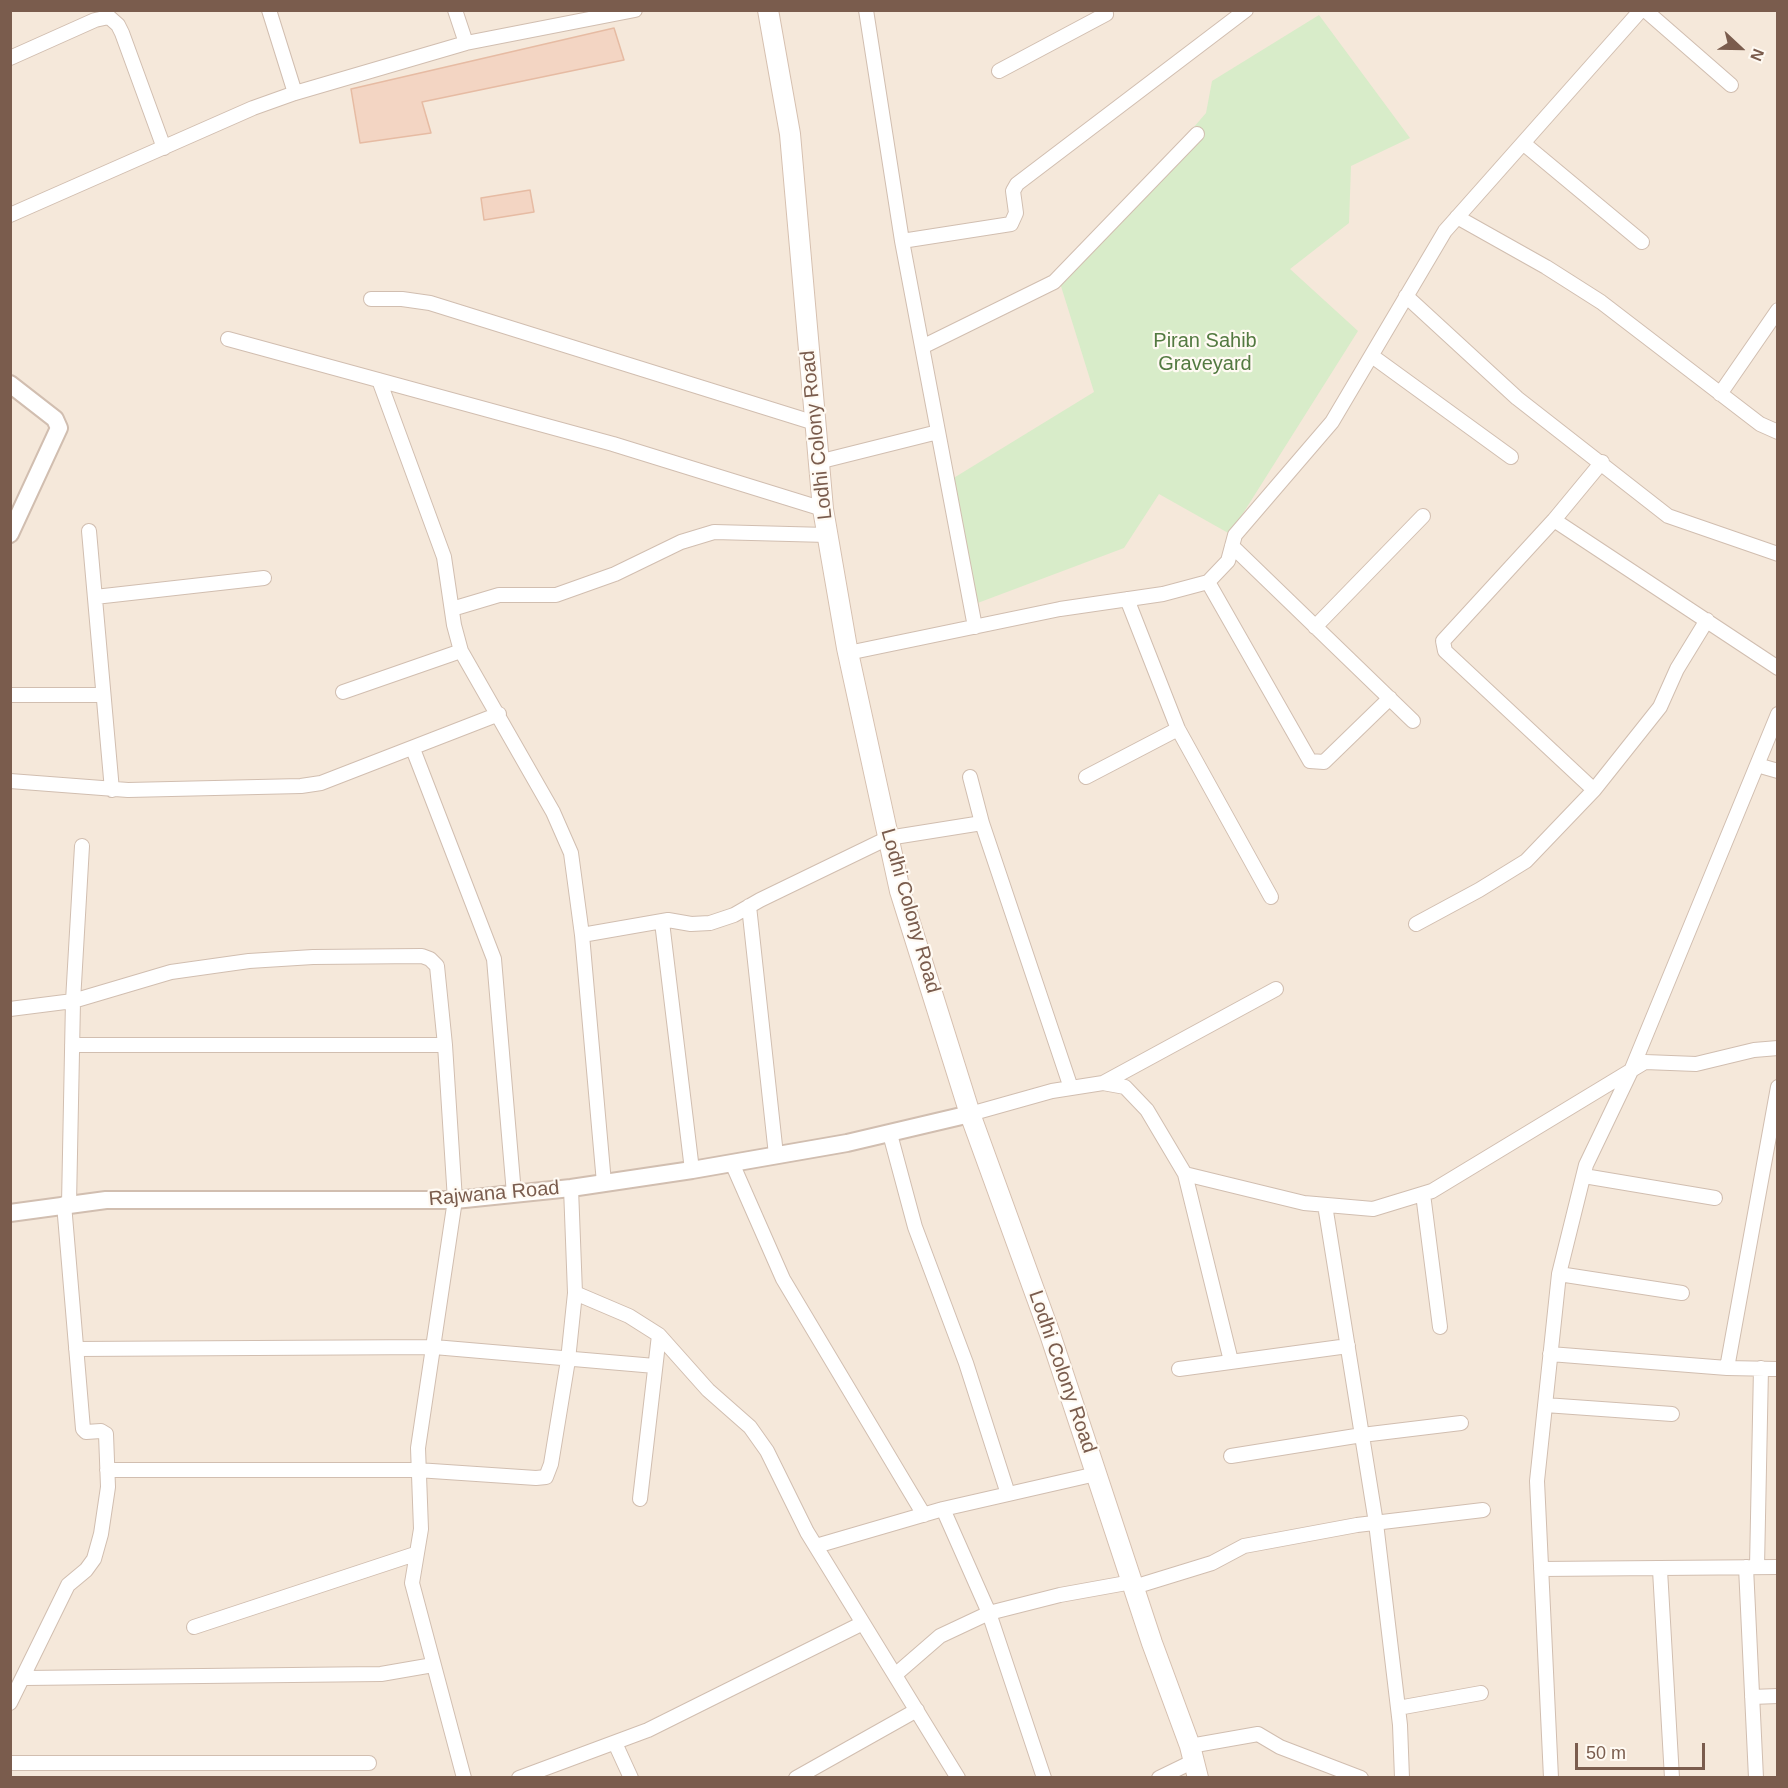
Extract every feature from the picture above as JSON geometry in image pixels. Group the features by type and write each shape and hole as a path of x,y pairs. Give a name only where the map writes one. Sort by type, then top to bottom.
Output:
{"main road":[{"name":"Lodhi Colony Road","path":"768,10 790,134 823,509 848,653 900,891 970,1114 1050,1334 1194,1762"}],"street":[{"path":"269,10 296,93"},
{"path":"455,10 466,44"},
{"path":"10,215 252,108 296,93 466,44 636,10"},
{"path":"866,10 902,242 975,627"},
{"path":"999,71 1106,14 1105,10"},
{"path":"902,242 1011,224 1016,213 1013,191 1017,184 1246,10"},
{"path":"848,653 1208,582 1228,561 1235,535 1332,422 1445,231 1643,10 1731,85"},
{"path":"10,58 95,20 109,17 118,25 122,33 164,148"},
{"path":"922,347 1054,282 1197,134"},
{"path":"1523,143 1642,242"},
{"path":"1457,217 1546,267 1600,303 1760,424 1778,432"},
{"path":"1407,296 1517,398 1602,462 1668,516 1778,554"},
{"path":"371,299 402,299 430,303 815,423"},
{"path":"1720,394 1778,310"},
{"path":"228,339 613,444 823,509"},
{"path":"1372,356 1511,457"},
{"path":"379,380 434,523 444,557 461,651 499,714 565,837 576,877 604,1183"},
{"path":"10,384 55,419 59,428 10,534"},
{"path":"818,462 938,432"},
{"path":"1594,790 1445,651 1443,641 1554,520 1602,462"},
{"path":"1315,627 1423,516"},
{"path":"1554,520 1778,668"},
{"path":"89,531 112,790"},
{"path":"452,609 499,595 556,595 615,574 681,542 714,532 827,535"},
{"path":"1232,546 1413,721"},
{"path":"95,597 264,578"},
{"path":"1208,582 1310,761 1324,762 1389,698"},
{"path":"1127,599 1178,729 1271,897"},
{"path":"1416,924 1479,890 1526,861 1594,790 1660,707 1677,669 1707,620"},
{"path":"343,692 461,651"},
{"path":"10,695 103,695"},
{"path":"10,781 112,790 301,786 321,783 499,714"},
{"path":"1551,1778 1537,1481 1559,1274 1584,1176 1631,1071 1778,714"},
{"path":"1086,777 1178,729"},
{"path":"413,749 494,959 514,1194"},
{"path":"1757,765 1778,771"},
{"path":"970,777 982,824 1071,1088"},
{"path":"582,934 662,922 710,923 734,915 888,838 982,824"},
{"path":"10,1703 18,1680 68,1585 86,1570 99,1546 108,1487 106,1434 101,1431 86,1432 83,1429 67,1204 73,1001 82,846"},
{"path":"749,906 776,1155"},
{"path":"662,922 692,1170"},
{"path":"10,1009 73,1001 171,972 249,961 313,957 422,956 430,959 437,966 445,1045 455,1200 418,1448 417,1470 421,1513 413,1590 464,1778"},
{"path":"1103,1083 1276,989"},
{"path":"72,1045 445,1045"},
{"path":"1185,1174 1304,1203 1373,1209 1423,1194 1645,1062 1696,1064 1755,1050 1778,1048"},
{"path":"970,1114 1071,1088 1103,1083 1125,1087 1147,1110 1185,1174 1231,1361"},
{"path":"1727,1368 1778,1087"},
{"name":"Rajwana Road","path":"10,1213 106,1200 455,1200 514,1194 692,1170 890,1134 970,1114"},
{"path":"890,1134 915,1227 966,1363 1008,1494"},
{"path":"732,1162 783,1279 924,1515"},
{"path":"1584,1176 1715,1198"},
{"path":"107,1470 417,1470 546,1477 552,1464 568,1360 575,1293 571,1188"},
{"path":"1423,1194 1440,1327"},
{"path":"1325,1205 1376,1523 1398,1708 1402,1778"},
{"path":"1559,1274 1682,1293"},
{"path":"575,1293 629,1316 659,1335 708,1390 750,1428 767,1450 816,1546 957,1778"},
{"path":"640,1499 659,1335"},
{"path":"1179,1369 1348,1346"},
{"path":"76,1349 434,1347 655,1366"},
{"path":"1550,1354 1727,1368 1778,1369"},
{"path":"1756,1778 1752,1697 1751,1567 1761,1368"},
{"path":"1545,1405 1672,1414"},
{"path":"1231,1456 1362,1435 1461,1423"},
{"path":"816,1546 943,1509 1096,1473"},
{"path":"943,1509 989,1613 1044,1778"},
{"path":"895,1675 940,1636 989,1613 1060,1595 1133,1585 1212,1563 1244,1546 1376,1523 1483,1510"},
{"path":"194,1627 415,1554"},
{"path":"1541,1569 1660,1570 1778,1567"},
{"path":"1660,1570 1672,1778"},
{"path":"519,1778 615,1743 863,1623"},
{"path":"18,1680 381,1674 433,1665"},
{"path":"1398,1708 1481,1693"},
{"path":"1752,1697 1778,1696"},
{"path":"796,1778 916,1710"},
{"path":"1159,1778 1258,1734 1280,1747 1361,1778"},
{"path":"615,1743 631,1778"},
{"path":"10,1763 369,1763"}],"shaded area":[{"path":"11,11 1777,11 1777,1777 11,1777"}],"green space":[{"name":"Piran Sahib Graveyard","path":"1319,15 1410,138 1351,166 1349,223 1290,269 1358,331 1230,534 1159,494 1124,548 975,604 952,479 1094,392 1060,283 1206,113 1212,81"}],"building":[{"path":"614,28 624,60 422,102 431,133 360,143 351,89"},
{"path":"530,190 534,212 484,220 481,198"}]}
